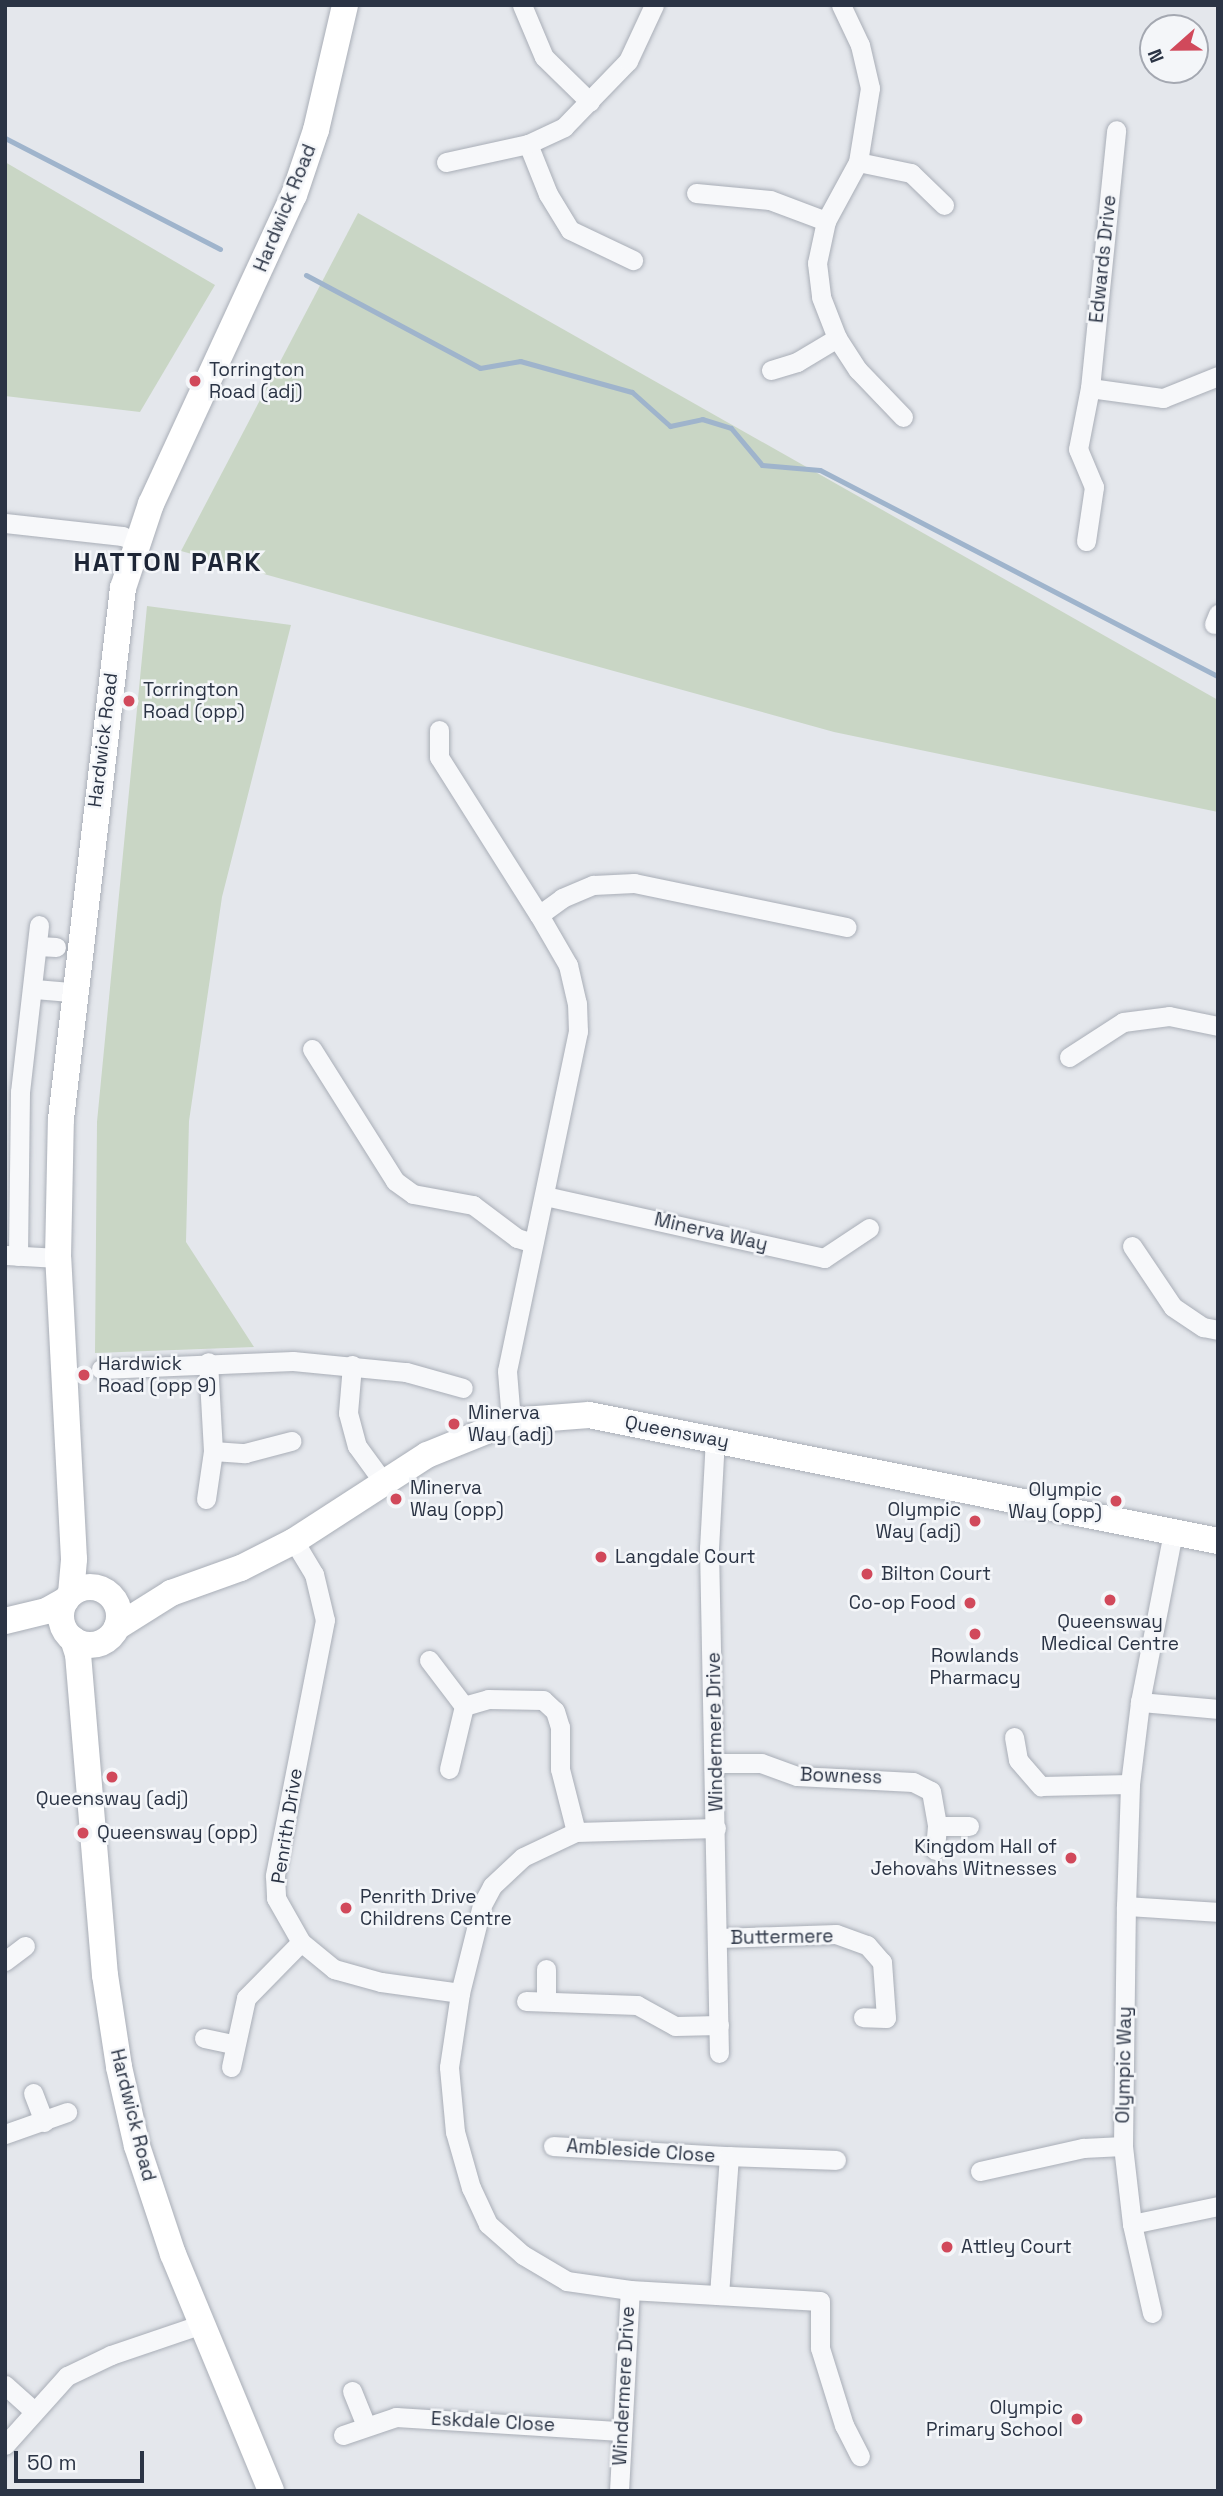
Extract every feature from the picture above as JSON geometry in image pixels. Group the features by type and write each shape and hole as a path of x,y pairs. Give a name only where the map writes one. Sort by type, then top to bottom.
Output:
{"street":[{"name":"Hardwick Road","path":"68,1597 75,1576 58,1258 61,1119 73,992 114,647 137,542 294,195 316,130 345,5"},
{"path":"522,5 544,57 590,102"},
{"path":"446,162 528,144 564,127 628,61 654,5"},
{"path":"841,5 860,45 870,88 858,162 825,222 817,263 821,297 837,338 858,370 903,418"},
{"name":"Edwards Drive","path":"1086,541 1094,487 1077,449 1090,388 1116,130"},
{"path":"528,144 548,194 570,230 633,260"},
{"path":"858,162 911,173 944,205"},
{"path":"696,193 771,200 825,222"},
{"path":"771,370 797,362 837,338"},
{"path":"1090,388 1163,398 1218,376"},
{"path":"5,523 137,542"},
{"path":"439,730 439,757 568,965 578,1003 578,1031 507,1371 511,1420"},
{"path":"539,915 562,898 593,886 634,883 846,927"},
{"path":"39,925 47,946 35,989 20,1092 12,1256 58,1258"},
{"path":"35,989 73,992"},
{"path":"1069,1057 1123,1022 1169,1016 1218,1026"},
{"path":"312,1049 394,1181 413,1194 473,1205 517,1238 533,1243"},
{"name":"Minerva Way","path":"544,1196 824,1258 869,1228"},
{"path":"1132,1246 1173,1307 1203,1327 1218,1330"},
{"path":"206,1499 213,1451 208,1362"},
{"path":"101,1369 208,1362 352,1365 406,1372 463,1388"},
{"path":"352,1365 348,1413 358,1446 384,1483"},
{"name":"Queensway","path":"112,1633 171,1593 241,1567 294,1541 384,1483 468,1435 511,1420 589,1415 715,1438 1218,1541"},
{"name":"Windermere Drive","path":"619,2491 630,2290 567,2281 523,2255 488,2224 471,2188 455,2132 449,2067 471,1939 492,1886 523,1857 576,1832 716,1828 709,1548 715,1438"},
{"path":"213,1451 245,1453 291,1441"},
{"name":"Hardwick Road","path":"71,1517 107,1593"},
{"name":"Olympic Way","path":"1152,2313 1132,2224 1123,2146 1126,1906 1130,1784 1140,1702 1173,1532"},
{"name":"Penrith Drive","path":"294,1541 314,1574 325,1620 275,1876 285,1921 301,1942 334,1969 381,1982 460,1993"},
{"path":"86,1587 107,1593 119,1609 112,1633 89,1645 70,1636 5,1622 46,1611 86,1587"},
{"name":"Queensway","path":"107,1593 171,1593"},
{"path":"68,1597 61,1616 70,1636"},
{"name":"Hardwick Road","path":"83,1718 112,1633"},
{"name":"Hardwick Road","path":"70,1636 83,1718 105,1975 118,2067 137,2146 202,2324 271,2491"},
{"path":"429,1660 464,1706"},
{"path":"464,1706 488,1699 530,1696 555,1711 560,1727 560,1769 576,1832"},
{"path":"1140,1702 1218,1709"},
{"path":"449,1769 464,1706"},
{"path":"1014,1737 1018,1760 1041,1786 1130,1784"},
{"name":"Bowness","path":"716,1763 761,1763 797,1776 888,1777 913,1782 930,1791 937,1826 935,1850"},
{"path":"937,1826 969,1826"},
{"path":"716,1828 719,2053"},
{"path":"1126,1906 1218,1912"},
{"name":"Buttermere","path":"719,1938 836,1934 867,1945 882,1962 887,2018 863,2017"},
{"path":"231,2067 232,2044 246,1998 301,1942"},
{"path":"5,1961 25,1946"},
{"path":"546,1969 546,2001"},
{"path":"526,2001 637,2005 675,2026 719,2025"},
{"path":"204,2038 232,2044"},
{"path":"33,2093 44,2122"},
{"path":"5,2134 67,2112"},
{"name":"Ambleside Close","path":"553,2146 729,2157 836,2160"},
{"path":"980,2171 1083,2148 1123,2146"},
{"name":"Ambleside Close","path":"719,2295 729,2157"},
{"path":"1132,2224 1218,2206"},
{"path":"630,2290 820,2301 820,2348 844,2425 860,2456"},
{"path":"5,2445 33,2410 67,2376 111,2355 202,2324"},
{"path":"5,2385 33,2410"},
{"path":"352,2391 366,2425"},
{"name":"Eskdale Close","path":"343,2435 396,2417 621,2431"}],"green space":[{"path":"5,162 215,285 140,412 5,396"},
{"path":"358,213 1218,700 1218,812 834,732 181,551"},
{"path":"147,606 291,625 222,897 189,1121 186,1242 254,1347 95,1353 97,1122"}],"waterway":[{"path":"5,138 220,249"},
{"path":"306,275 480,368 520,361 632,392 670,426 702,419 731,428 762,465 820,470 1218,676"}],"place":[{"name":"Torrington Road (adj)","path":"195,381"},
{"name":"Torrington Road (opp)","path":"129,701"},
{"name":"Hardwick Road (opp 9)","path":"84,1375"},
{"name":"Minerva Way (adj)","path":"454,1424"},
{"name":"Minerva Way (opp)","path":"396,1499"},
{"name":"Olympic Way (opp)","path":"1116,1501"},
{"name":"Olympic Way (adj)","path":"975,1521"},
{"name":"Langdale Court","path":"601,1557"},
{"name":"Bilton Court","path":"867,1574"},
{"name":"Queensway Medical Centre","path":"1110,1600"},
{"name":"Co-op Food","path":"970,1603"},
{"name":"Rowlands Pharmacy","path":"975,1634"},
{"name":"Queensway (adj)","path":"112,1777"},
{"name":"Queensway (opp)","path":"83,1833"},
{"name":"Kingdom Hall of Jehovahs Witnesses","path":"1071,1858"},
{"name":"Penrith Drive Childrens Centre","path":"346,1908"},
{"name":"Attley Court","path":"947,2247"},
{"name":"Olympic Primary School","path":"1077,2419"}],"district":[{"name":"HATTON PARK","path":"168,563"}]}
